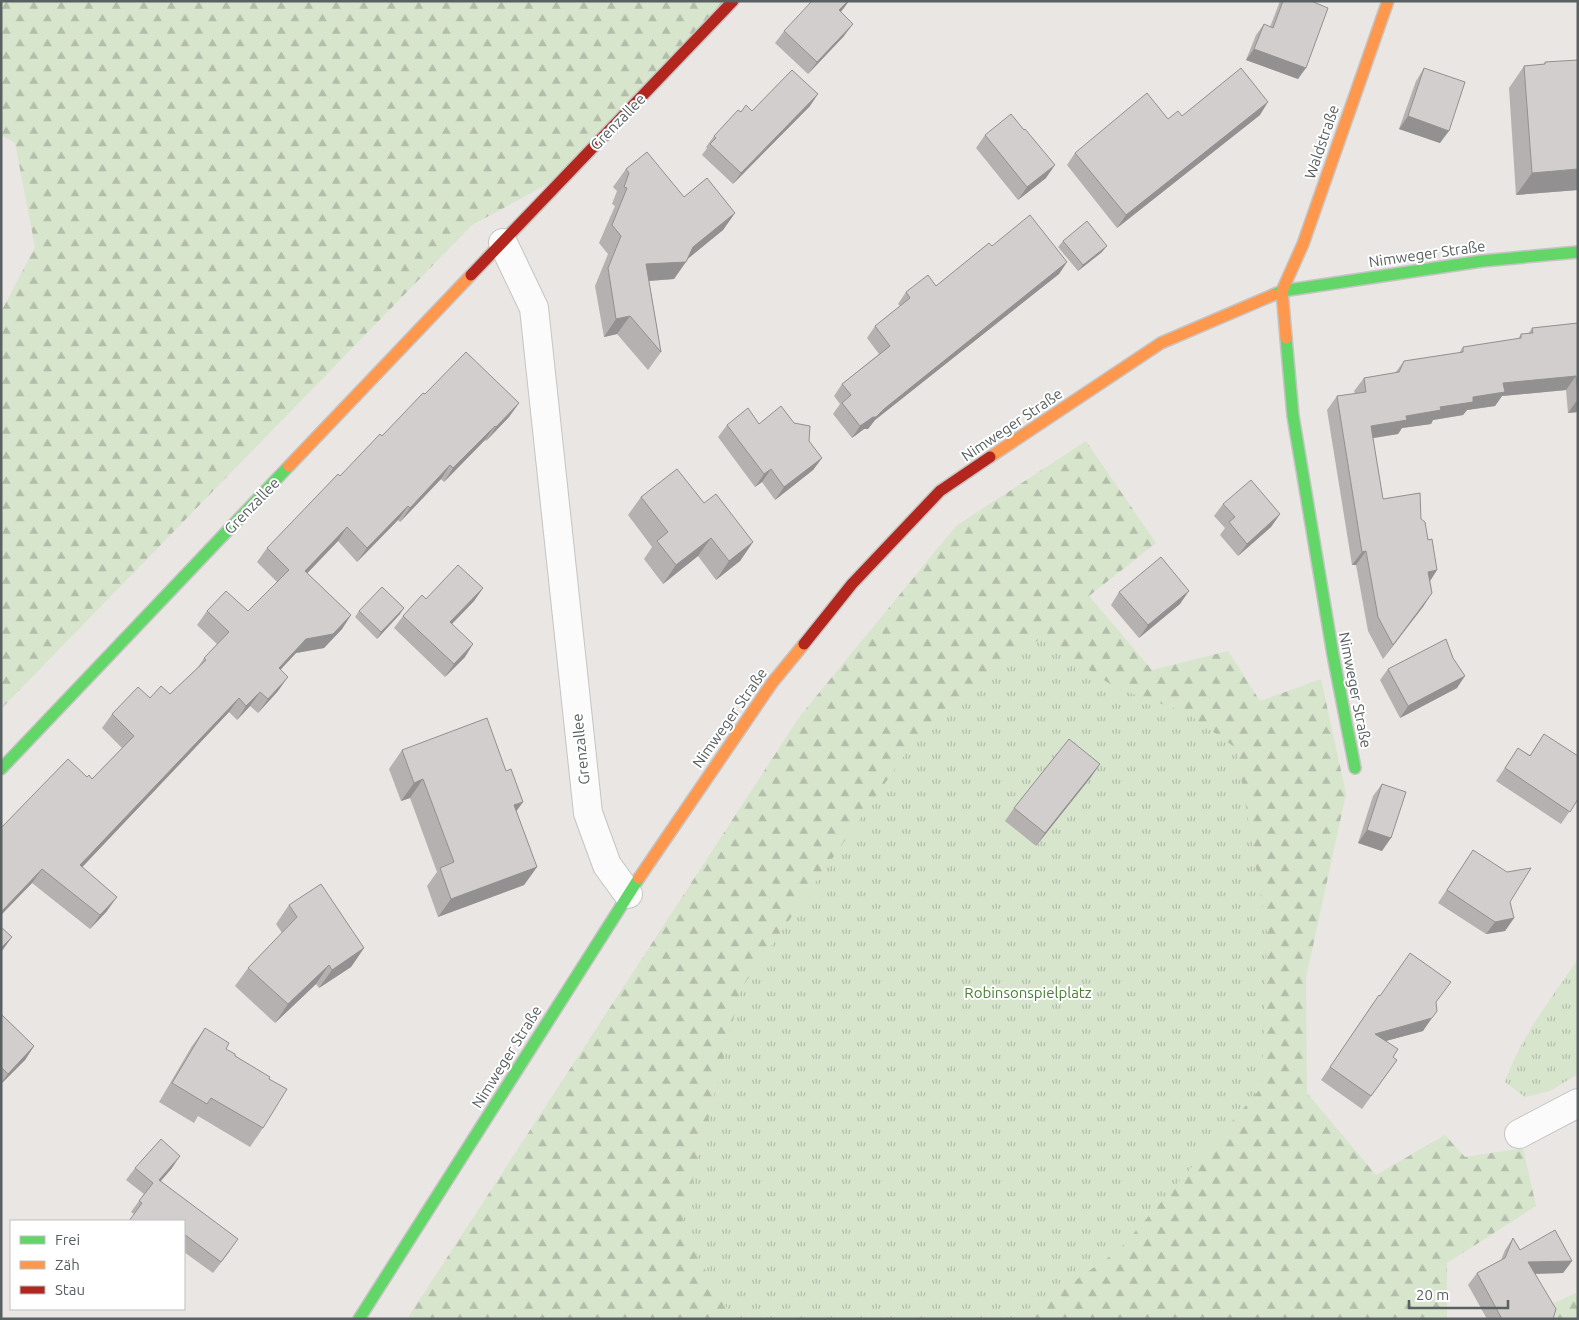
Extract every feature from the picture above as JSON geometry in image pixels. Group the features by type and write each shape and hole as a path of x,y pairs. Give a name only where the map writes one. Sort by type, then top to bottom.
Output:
{"street":[{"name":"Grenzallee","path":"1,769 733,1"},
{"name":"Waldstraße","path":"1282,291 1303,244 1388,1"},
{"name":"Grenzallee","path":"503,243 534,308 588,813 607,865 628,894"},
{"name":"Nimweger Straße","path":"359,1319 628,894 772,683 852,584 940,491 1161,343 1282,291 1482,260 1578,252"},
{"name":"Nimweger Straße","path":"1282,291 1293,416 1333,655 1355,768"},
{"path":"1519,1134 1578,1103"}],"green space":[{"path":"1,1 727,1 570,172 472,225 1,709 1,312 35,247 15,143 1,135"},
{"path":"1086,441 1156,543 1089,596 1152,670 1228,651 1260,701 1321,679 1346,794 1306,978 1307,1093 1376,1175 1445,1135 1465,1157 1523,1148 1536,1206 1447,1263 1447,1319 407,1319 800,716 956,526"},
{"name":"Robinsonspielplatz","path":"1041,638 1116,688 1185,712 1236,748 1267,933 1262,1087 1119,1250 1020,1319 733,1319 681,1227 741,989 925,726"},
{"path":"1578,959 1578,1074 1550,1091 1525,1097 1505,1082 1511,1065 1537,1018"},
{"path":"1576,1293 1578,1298 1578,1319 1519,1319"}],"building":[{"path":"812,1 848,1 839,10 853,24 817,62 784,31"},
{"path":"1283,1 1311,1 1328,8 1306,68 1254,49 1264,24 1273,28"},
{"path":"1578,60 1578,169 1532,173 1524,66 1545,64 1545,62"},
{"path":"1241,68 1268,102 1126,215 1075,153 1147,93 1168,119 1178,111 1182,116"},
{"path":"1424,68 1465,82 1449,131 1408,116"},
{"path":"792,70 818,94 741,173 710,144 716,138 714,136 738,110 741,112 746,105 752,111"},
{"path":"1011,114 1055,165 1027,187 985,135"},
{"path":"647,152 684,197 707,178 735,213 693,247 686,262 646,264 661,352 630,316 616,319 608,268 621,236 612,225 627,188 624,187 629,173 626,169"},
{"path":"1030,215 1067,262 876,417 860,426 842,403 851,395 842,384 890,346 875,326 910,298 906,292 928,275 936,286 989,243 992,246"},
{"path":"1087,221 1107,246 1083,265 1063,241"},
{"path":"1578,323 1578,399 1576,376 1503,383 1505,392 1473,397 1473,402 1440,407 1441,410 1406,416 1407,420 1371,426 1383,499 1420,493 1421,519 1425,522 1428,540 1432,539 1437,570 1428,572 1432,593 1393,645 1378,617 1366,551 1362,552 1337,396 1366,392 1364,378 1399,372 1404,361 1463,352 1463,347 1521,338 1521,334 1533,333 1532,328"},
{"path":"466,352 519,403 453,468 450,465 410,508 408,506 367,548 347,527 305,571 351,615 333,634 306,639 279,668 288,677 268,699 260,692 246,706 239,698 80,865 117,897 100,915 42,869 1,912 1,828 68,759 87,777 89,775 92,779 134,736 112,714 138,687 150,698 161,686 170,694 206,660 204,658 229,632 207,611 226,591 248,611 289,570 267,548 338,474 340,476 380,434 382,436"},
{"path":"781,406 794,423 810,426 809,441 822,458 784,487 771,469 764,474 727,425 748,408 759,424"},
{"path":"677,469 704,503 716,494 753,542 729,561 711,538 676,565 657,541 668,532 641,497"},
{"path":"1251,480 1280,514 1247,544 1229,522 1235,517 1223,504"},
{"path":"1161,557 1189,591 1148,625 1119,592"},
{"path":"458,565 483,588 450,622 473,644 454,664 403,616 422,595 426,599"},
{"path":"382,587 404,608 381,632 359,611"},
{"path":"1446,639 1453,658 1465,676 1408,706 1388,669"},
{"path":"487,718 506,771 511,769 523,802 514,805 537,867 451,899 440,868 454,862 423,779 414,783 402,750"},
{"path":"1544,734 1578,756 1578,799 1570,812 1505,768 1518,748 1530,756"},
{"path":"1069,739 1100,764 1045,833 1014,808"},
{"path":"1382,784 1406,792 1391,838 1367,830"},
{"path":"1473,850 1507,872 1531,868 1510,902 1514,918 1495,922 1447,890"},
{"path":"321,884 364,948 332,970 329,965 288,1004 248,968 297,917 289,905"},
{"path":"1,927 12,937 1,948"},
{"path":"1410,953 1451,982 1436,1002 1437,1011 1432,1018 1375,1034 1398,1049 1393,1057 1397,1060 1371,1096 1330,1067"},
{"path":"1,1014 34,1046 8,1074 1,1067"},
{"path":"205,1028 229,1043 226,1049 235,1054 235,1056 287,1089 263,1128 211,1098 207,1104 172,1083"},
{"path":"161,1139 180,1156 159,1180 238,1239 221,1262 185,1235 185,1220 130,1220 142,1203 139,1201 153,1183 135,1168"},
{"path":"1555,1230 1572,1261 1528,1262 1556,1309 1553,1319 1502,1319 1477,1273 1505,1258 1513,1238 1520,1250"}],"traffic: fast":[{"path":"1273,295 1282,291 1482,261 1578,252"},
{"path":"1286,338 1293,416 1333,655 1355,768"},
{"path":"1,769 289,466"},
{"path":"359,1319 639,878"}],"traffic: slow":[{"path":"1286,338 1282,291 1303,244 1388,1"},
{"path":"289,466 471,275"},
{"path":"990,457 1161,343 1273,295"},
{"path":"639,878 772,683 804,644"}],"traffic: jam":[{"path":"471,275 733,1"},
{"path":"804,644 852,584 940,491 990,457"}]}
